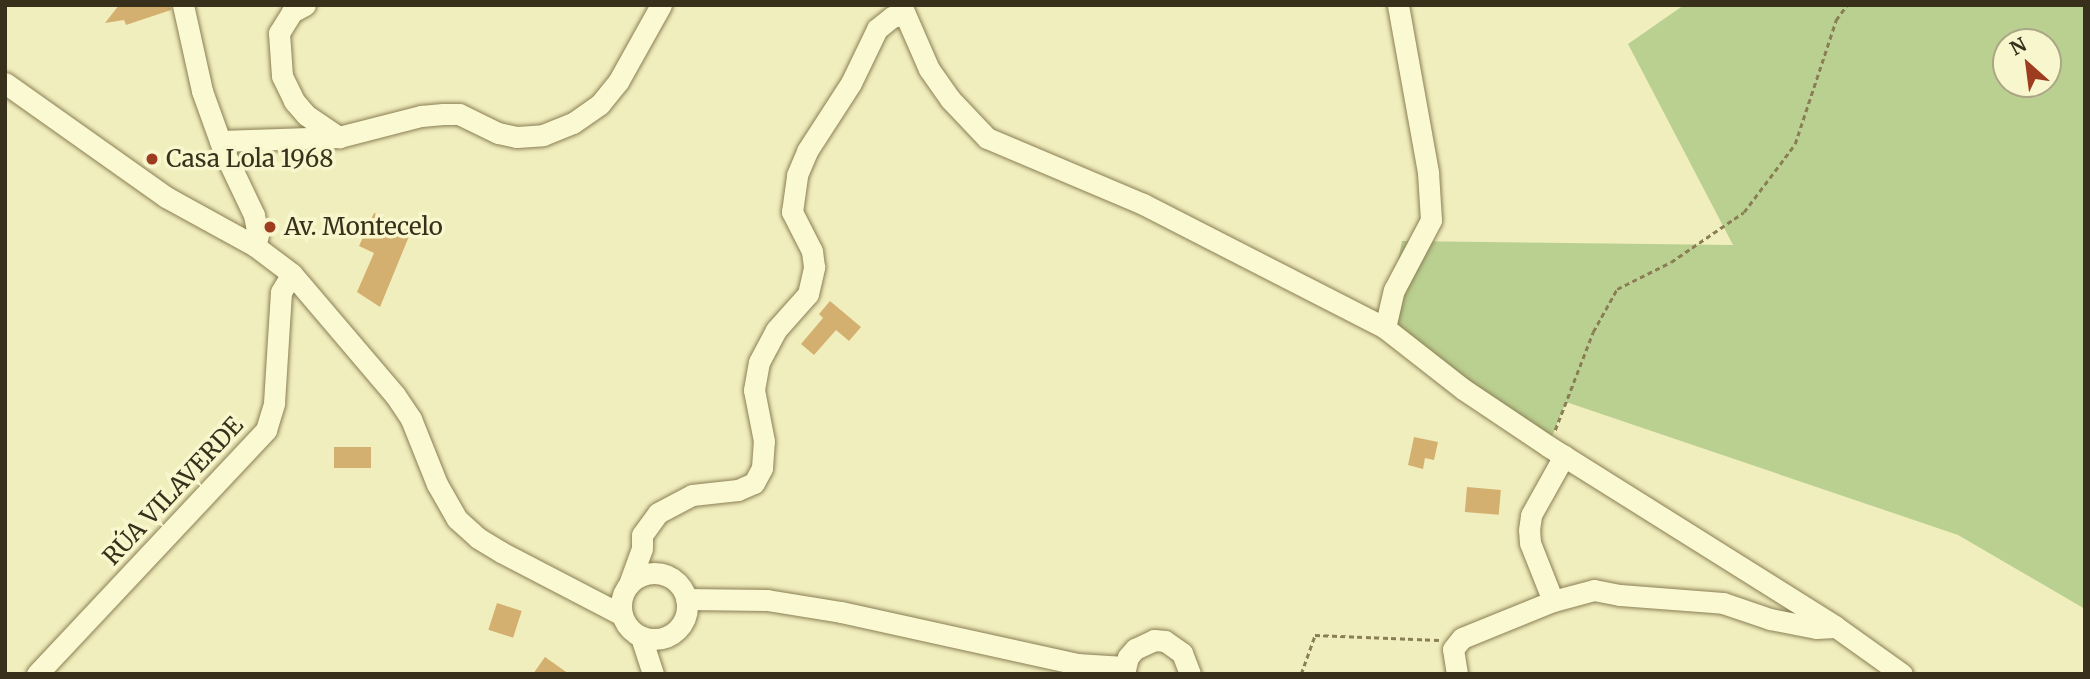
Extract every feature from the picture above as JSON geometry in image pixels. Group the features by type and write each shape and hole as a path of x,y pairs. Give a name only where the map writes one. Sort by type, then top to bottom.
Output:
{"street":[{"path":"183,5 202,91 220,141 254,215 258,235 255,246"},
{"path":"305,5 292,12 279,33 282,76 294,101 306,115 339,137"},
{"path":"220,141 339,137 421,116 443,114 459,114 479,121 498,133 517,137 543,135 573,123 600,104 618,82 661,5"},
{"path":"1385,328 1394,290 1431,220 1428,172 1398,5"},
{"path":"655,674 641,637 626,624 624,600 647,525 658,513 692,495 738,489 754,483 762,468 764,441 754,390 759,362 776,330 808,294 814,267 812,251 792,212 797,174 807,151 851,83 877,29 903,9 929,69 950,99 987,138 1143,204 1385,328 1463,389 1556,451 1836,627 1902,674"},
{"path":"5,83 166,197 255,246 292,274 374,369 411,419 437,484 457,519 478,538 593,600 624,600 647,574 657,573 676,581 686,598 683,622 664,638 655,674"},
{"name":"RÚA VILAVERDE","path":"37,674 266,430 274,402 281,292 292,274"},
{"path":"1553,601 1530,543 1529,530 1531,514 1556,451"},
{"path":"642,548 657,573"},
{"path":"1457,674 1453,658 1455,643 1553,601 1594,590 1620,595 1723,603 1770,619 1816,628 1836,627"},
{"path":"686,598 767,600 841,612 1077,664 1124,670 1135,649 1154,640 1165,641 1182,653 1190,674"},
{"path":"641,637 664,638"}],"path":[{"path":"1556,451 1593,332 1617,289 1671,262 1744,212 1795,144 1836,20 1847,5"},
{"path":"1301,674 1315,635 1445,640 1455,643"}],"green space":[{"path":"1684,5 2085,5 2085,609 1958,535 1566,402 1548,446 1385,328 1402,241 1733,245 1628,44"}],"building":[{"path":"119,5 170,5 171,10 126,25 124,20 105,23"},
{"path":"374,213 412,229 380,307 357,292 374,253 359,246"},
{"path":"830,301 861,327 849,341 836,330 814,355 801,344 823,318 819,314"},
{"path":"1414,437 1438,442 1434,460 1425,458 1423,469 1408,465"},
{"path":"334,447 371,447 371,468 334,468"},
{"path":"1467,487 1501,490 1499,515 1465,512"},
{"path":"497,603 522,611 513,638 488,630"},
{"path":"545,657 569,674 533,674"}],"place":[{"name":"Casa Lola 1968","path":"152,159"},
{"name":"Av. Montecelo","path":"270,227"}]}
